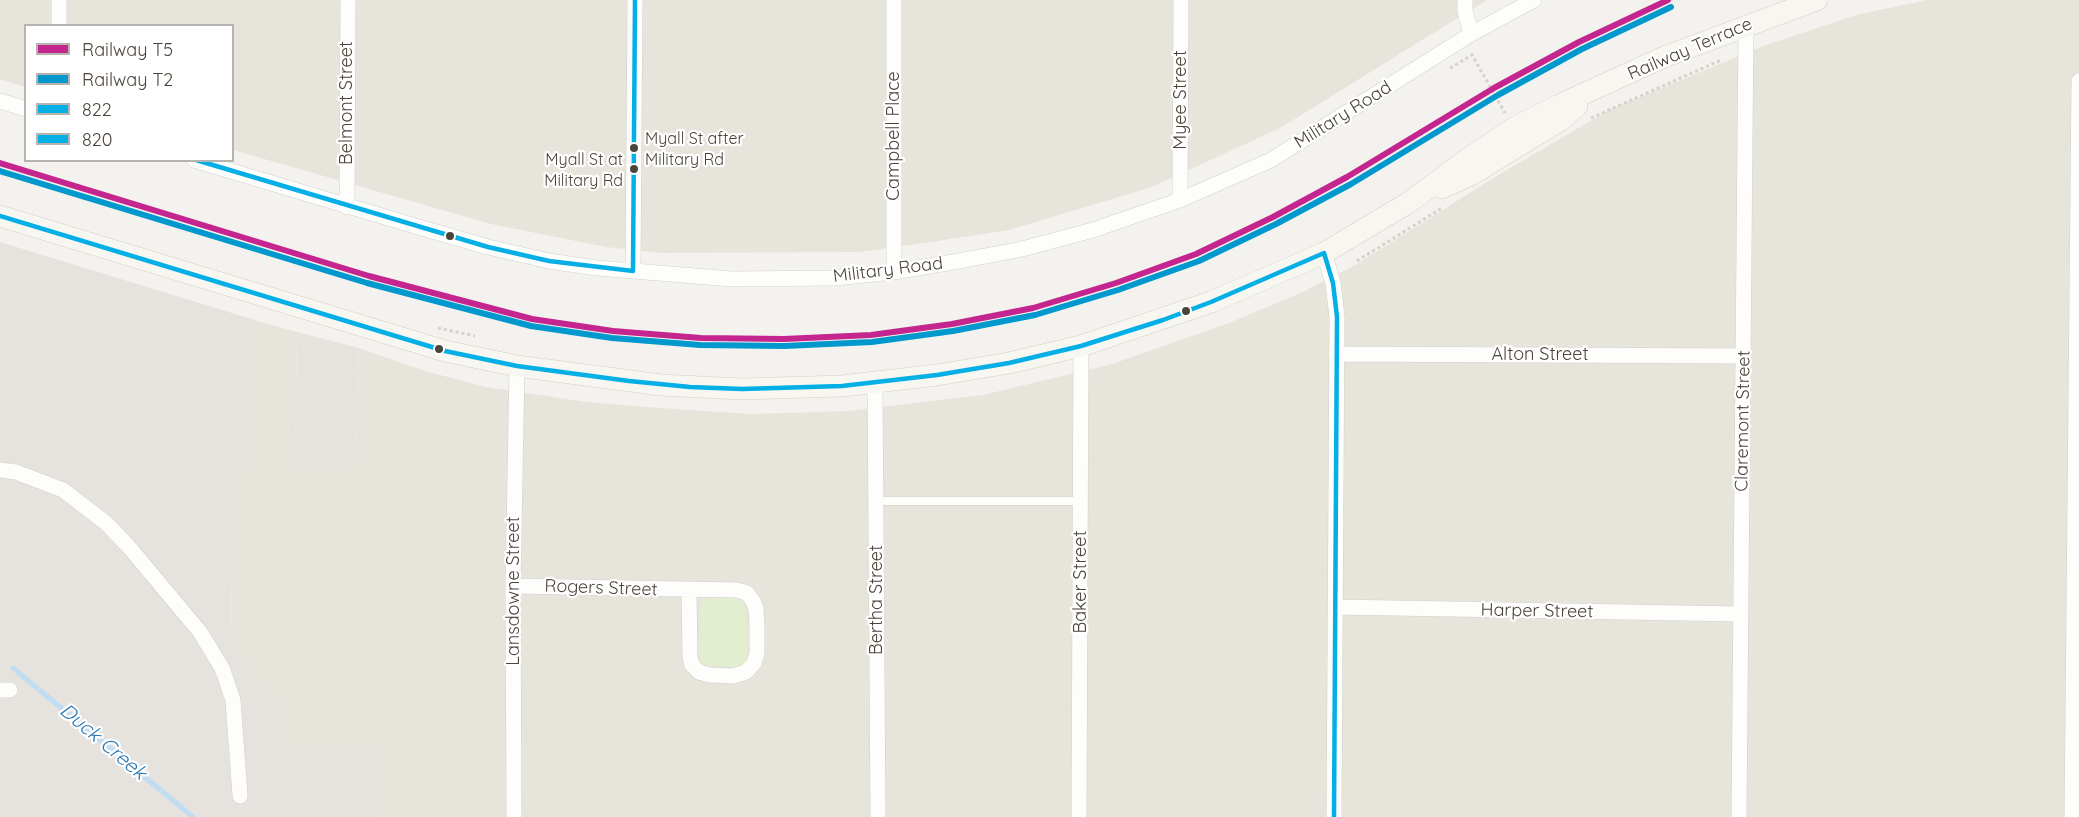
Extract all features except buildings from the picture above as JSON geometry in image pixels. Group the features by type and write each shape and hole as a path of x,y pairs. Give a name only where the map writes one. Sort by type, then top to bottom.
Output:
{"main road":[{"name":"Railway Terrace","path":"0,216 435,348 517,366 690,387 742,389 875,383 1010,363 1082,346 1211,302 1324,253 1408,203 1466,160 1515,128 1557,106 1664,57 1817,0"}],"street":[{"path":"59,0 59,24"},
{"name":"Belmont Street","path":"347,207 348,0"},
{"path":"633,271 635,0"},
{"name":"Campbell Place","path":"894,0 894,272"},
{"name":"Myee Street","path":"1180,200 1181,0"},
{"path":"1465,0 1465,11 1471,34"},
{"name":"Military Road","path":"201,162 347,207 488,247 549,261 732,279 835,278 894,272 1022,249 1094,230 1180,200 1271,160 1471,34 1534,0"},
{"name":"Claremont Street","path":"1739,817 1746,25"},
{"path":"2073,817 2079,81"},
{"path":"0,101 24,108"},
{"path":"1324,253 1333,283 1336,317 1334,817"},
{"name":"Baker Street","path":"1079,817 1082,346"},
{"name":"Alton Street","path":"1336,354 1744,356"},
{"name":"Lansdowne Street","path":"514,817 513,586 517,366"},
{"name":"Bertha Street","path":"875,383 878,817"},
{"path":"0,470 16,472 63,490 106,523 200,632 222,669 233,700 240,795"},
{"name":"Rogers Street","path":"513,586 689,591 737,590 747,593 756,609 757,653 754,663 746,672 734,676 711,675 699,672 692,665 689,591"},
{"name":"Harper Street","path":"1335,608 1740,614"}],"lane":[{"path":"877,501 1082,501"}],"path":[{"path":"1450,68 1472,55 1506,114"}],"shaded area":[{"path":"0,0 1487,0 1280,128 1152,187 1009,230 860,252 662,253 606,247 491,224 234,150 234,24 24,24 24,87 0,79"},
{"path":"1927,0 2079,0 2079,817 381,817 379,744 283,743 278,701 231,646 233,469 258,468 258,321 297,332 295,468 354,468 359,348 425,371 486,387 587,402 646,407 751,414 847,411 983,395 1112,364 1229,323 1303,292 1357,264 1495,177 1609,110 1766,45 1856,15"},
{"path":"0,242 258,321 258,469 233,469 231,646 278,701 283,743 380,744 381,817 0,817"},
{"path":"297,332 359,348 354,469 295,469"}],"green space":[{"path":"707,598 736,598 744,603 747,612 747,654 742,665 709,666 701,662 699,655 700,608"}],"waterway":[{"name":"Duck Creek","path":"13,668 193,817"}],"rail line":[{"name":"T5","path":"0,163 369,276 532,319 613,331 701,338 784,339 871,335 952,324 1033,308 1116,283 1196,254 1273,217 1347,177 1494,88 1579,42 1668,0"},
{"name":"T2","path":"0,171 367,283 531,326 612,338 700,345 784,346 872,342 953,331 1035,315 1118,290 1199,261 1351,184 1498,95 1582,49 1671,7"}],"transit line":[{"name":"820","path":"633,271 635,0"},
{"name":"820","path":"203,162 488,247 549,261 633,271"},
{"name":"822","path":"0,216 445,351 517,366 629,381 742,389 842,386 937,375 1009,363 1081,346 1163,320 1211,302 1324,253 1333,283 1337,317 1334,817"}],"place":[{"name":"Myall St after Military Rd","path":"634,148"},
{"name":"Myall St at Military Rd","path":"634,169"}]}
